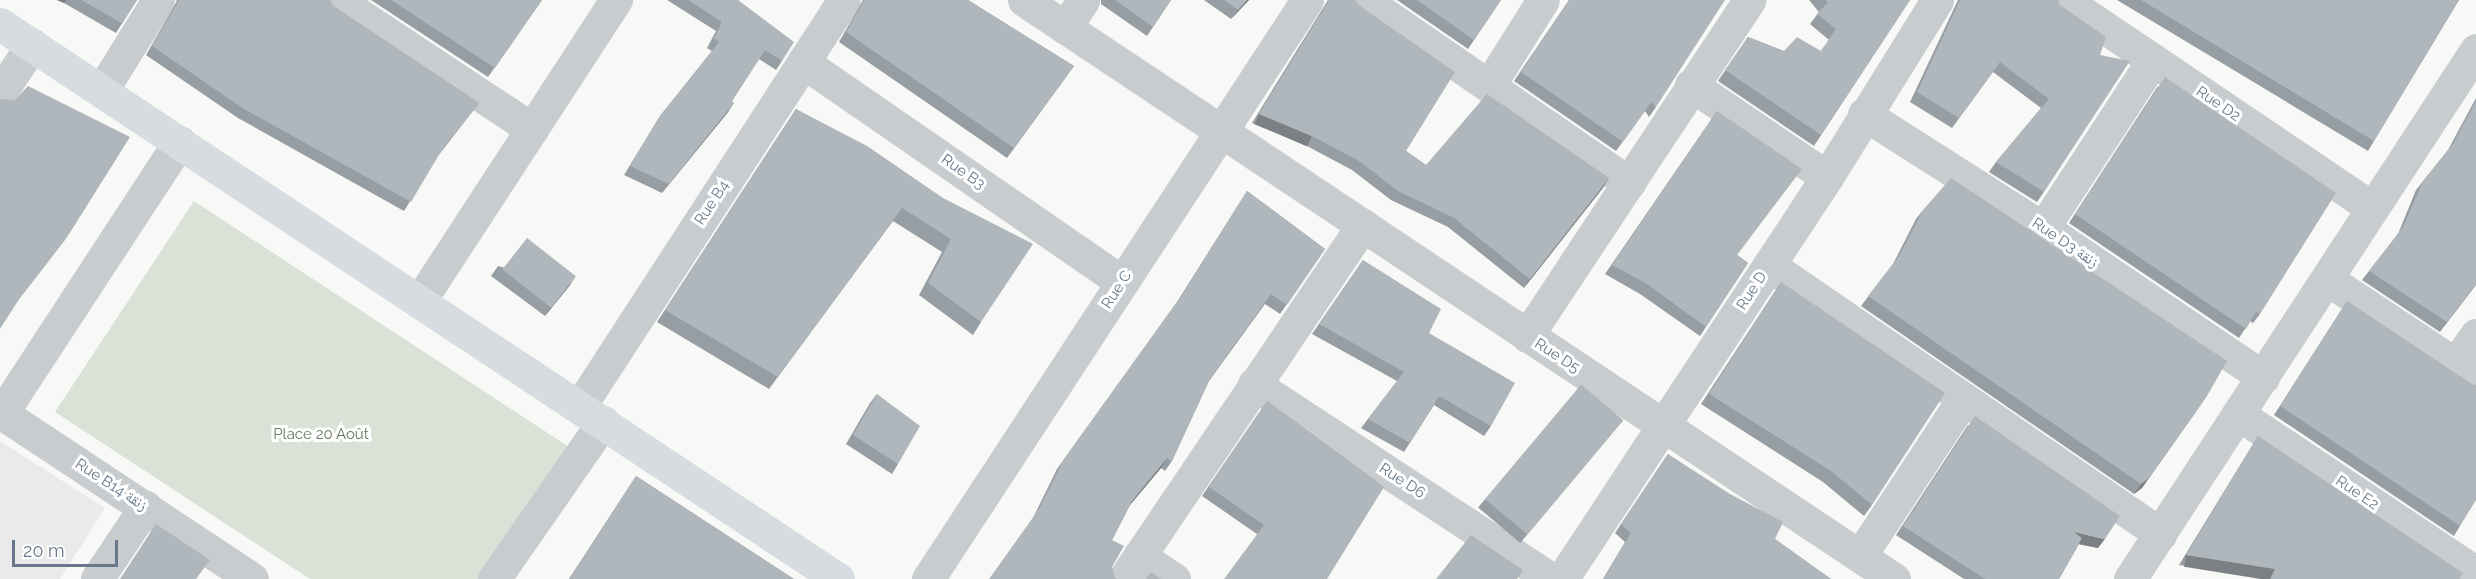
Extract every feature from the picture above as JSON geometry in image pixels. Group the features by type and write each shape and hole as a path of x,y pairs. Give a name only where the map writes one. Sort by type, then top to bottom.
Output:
{"main road":[{"path":"0,24 838,579"}],"street":[{"path":"102,90 158,0"},
{"path":"337,0 372,9 532,129"},
{"path":"419,302 616,0"},
{"name":"Rue B4","path":"494,579 803,62 844,0"},
{"name":"Rue D5","path":"1024,0 1894,579"},
{"path":"1065,28 1083,0"},
{"name":"Rue C","path":"928,579 1307,0"},
{"path":"1365,0 1490,84 1629,183"},
{"path":"1490,84 1543,0"},
{"name":"Rue D","path":"1562,579 1827,177 1864,114 1937,0"},
{"name":"Rue D2","path":"2064,0 2372,208"},
{"path":"1527,336 1746,1"},
{"path":"0,93 32,45"},
{"path":"2138,576 2160,534 2476,50"},
{"path":"2043,228 2153,60"},
{"name":"Rue B3","path":"803,62 1122,282"},
{"path":"1691,85 1827,177"},
{"name":"Rue D3 زنقة","path":"1864,114 2043,228 2263,377"},
{"path":"1,413 179,142"},
{"path":"1174,579 1131,568 1363,225"},
{"path":"1769,265 2160,534"},
{"path":"2327,279 2466,371 2476,334"},
{"name":"Rue D6","path":"1254,384 1551,579"},
{"path":"1860,556 1963,399"},
{"name":"Rue B14 زنقة","path":"1,413 252,579"},
{"name":"Rue E2","path":"2238,414 2476,573"},
{"path":"97,579 145,507"}],"shaded area":[{"path":"0,441 105,508 60,579 0,579"}],"green space":[{"name":"Place 20 Août","path":"194,201 569,447 482,579 310,579 55,412"}],"building":[{"path":"81,0 137,0 122,23"},
{"path":"179,0 330,0 333,6 479,103 443,148 411,202 244,109 152,46"},
{"path":"391,0 542,0 495,68"},
{"path":"688,0 738,0 794,42 782,61 765,50 732,101 734,103 669,184 630,166 660,116 719,42 714,38 722,22"},
{"path":"864,0 968,0 1074,66 1014,148 846,32"},
{"path":"1115,0 1171,0 1153,27"},
{"path":"1224,0 1247,0 1238,10"},
{"path":"1329,0 1355,0 1360,6 1455,72 1406,151 1426,165 1487,94 1609,178 1530,279 1454,218 1398,191 1359,161 1312,136 1259,114"},
{"path":"1417,0 1501,0 1474,40"},
{"path":"1569,0 1725,0 1656,107 1651,102 1623,142 1521,72"},
{"path":"1825,0 1910,0 1821,135 1725,70 1748,37 1784,51 1797,37 1821,51 1836,29 1817,14 1828,2"},
{"path":"1960,0 2058,0 2060,5 2106,37 2100,55 2130,61 2044,192 1996,162 2049,99 2000,62 1959,118 1917,92"},
{"path":"2141,0 2459,0 2374,141"},
{"path":"2165,77 2336,193 2260,314 2256,312 2246,329 2075,214"},
{"path":"28,86 130,137 71,231 23,293 0,329 0,99 15,100"},
{"path":"2476,101 2476,284 2447,322 2369,271 2403,227 2423,181 2453,144"},
{"path":"796,109 867,146 943,198 1033,244 981,322 928,283 951,239 902,208 778,377 665,310"},
{"path":"1717,111 1802,169 1737,255 1748,263 1706,327 1647,284 1612,265"},
{"path":"1951,178 2227,361 2207,396 2149,478 2141,484 1868,296 1899,256 1923,210"},
{"path":"1247,191 1325,249 1287,305 1271,294 1209,380 1172,461 1167,458 1132,501 1112,540 1124,546 1112,567 1114,577 1117,579 989,579 1039,509 1064,459 1182,295"},
{"path":"527,238 576,276 551,308 502,270"},
{"path":"1363,260 1441,309 1429,333 1515,383 1491,426 1439,396 1410,443 1368,419 1404,372 1319,324"},
{"path":"1781,282 1945,393 1872,505 1831,471 1709,394"},
{"path":"2347,301 2476,385 2476,500 2460,526 2280,406"},
{"path":"1581,385 1623,420 1527,534 1485,499"},
{"path":"877,394 920,426 898,464 853,435"},
{"path":"1267,401 1384,487 1327,579 1224,579 1264,525 1209,487"},
{"path":"1975,416 2120,516 2105,539 2074,532 2082,538 2059,579 1985,579 1903,526"},
{"path":"2258,436 2463,573 2459,579 2270,579 2275,569 2186,555"},
{"path":"1668,454 1730,494 1783,522 1775,539 1831,579 1603,579 1631,533 1621,524"},
{"path":"636,476 794,579 570,579"},
{"path":"156,524 210,560 196,579 120,579"},
{"path":"1471,535 1523,570 1517,579 1436,579"},
{"path":"1151,572 1161,579 1146,579"}]}
